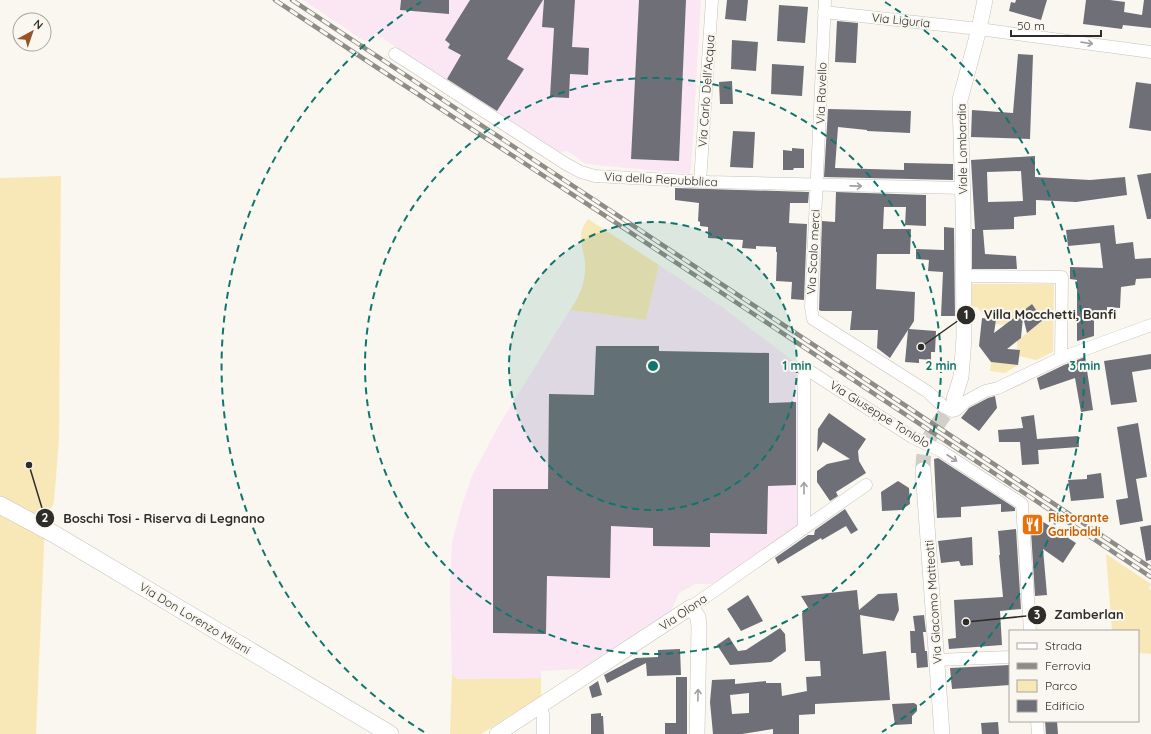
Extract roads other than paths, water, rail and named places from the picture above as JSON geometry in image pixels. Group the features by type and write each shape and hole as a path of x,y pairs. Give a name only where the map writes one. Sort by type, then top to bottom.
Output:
{"main road":[{"name":"Via Don Lorenzo Milani","path":"0,505 54,534 390,734"}],"street":[{"name":"Via Carlo Dell'Acqua","path":"700,182 712,0"},
{"name":"Viale Lombardia","path":"954,398 962,377 964,338 963,188 960,100 979,29 984,0"},
{"name":"Via Liguria","path":"824,6 1151,52"},
{"name":"Via Ravello","path":"817,185 824,6"},
{"name":"Via della Repubblica","path":"395,54 566,164 581,172 594,176 700,182 963,188"},
{"name":"Via Scalo merci","path":"817,185 811,307 813,319 928,392 944,407 952,411 956,410 965,402 985,391 998,388 1061,358"},
{"path":"964,276 1062,277 1061,358 1151,325"},
{"name":"Via Giuseppe Toniolo","path":"804,527 804,376 807,372 811,372 912,437 941,451 1022,504 1030,630"},
{"name":"Via Giacomo Matteotti","path":"923,470 942,734"},
{"name":"Via Olona","path":"497,734 691,607 866,485"},
{"path":"691,607 698,617 699,627 697,734"},
{"path":"937,660 1009,657"},
{"path":"540,706 543,714 543,734"},
{"path":"1037,722 1038,734"}],"tunnel":[{"path":"923,470 925,448 933,432 954,399"}],"railway":[{"path":"275,0 604,215 1151,577"},
{"path":"292,0 1151,568"}],"place":[{"name":"Villa Mocchetti, Banfi","path":"921,347"},
{"name":"Boschi Tosi - Riserva di Legnano","path":"29,465"},
{"name":"Ristorante Garibaldi","path":"1033,524"},
{"name":"Zamberlan","path":"966,622"}]}
